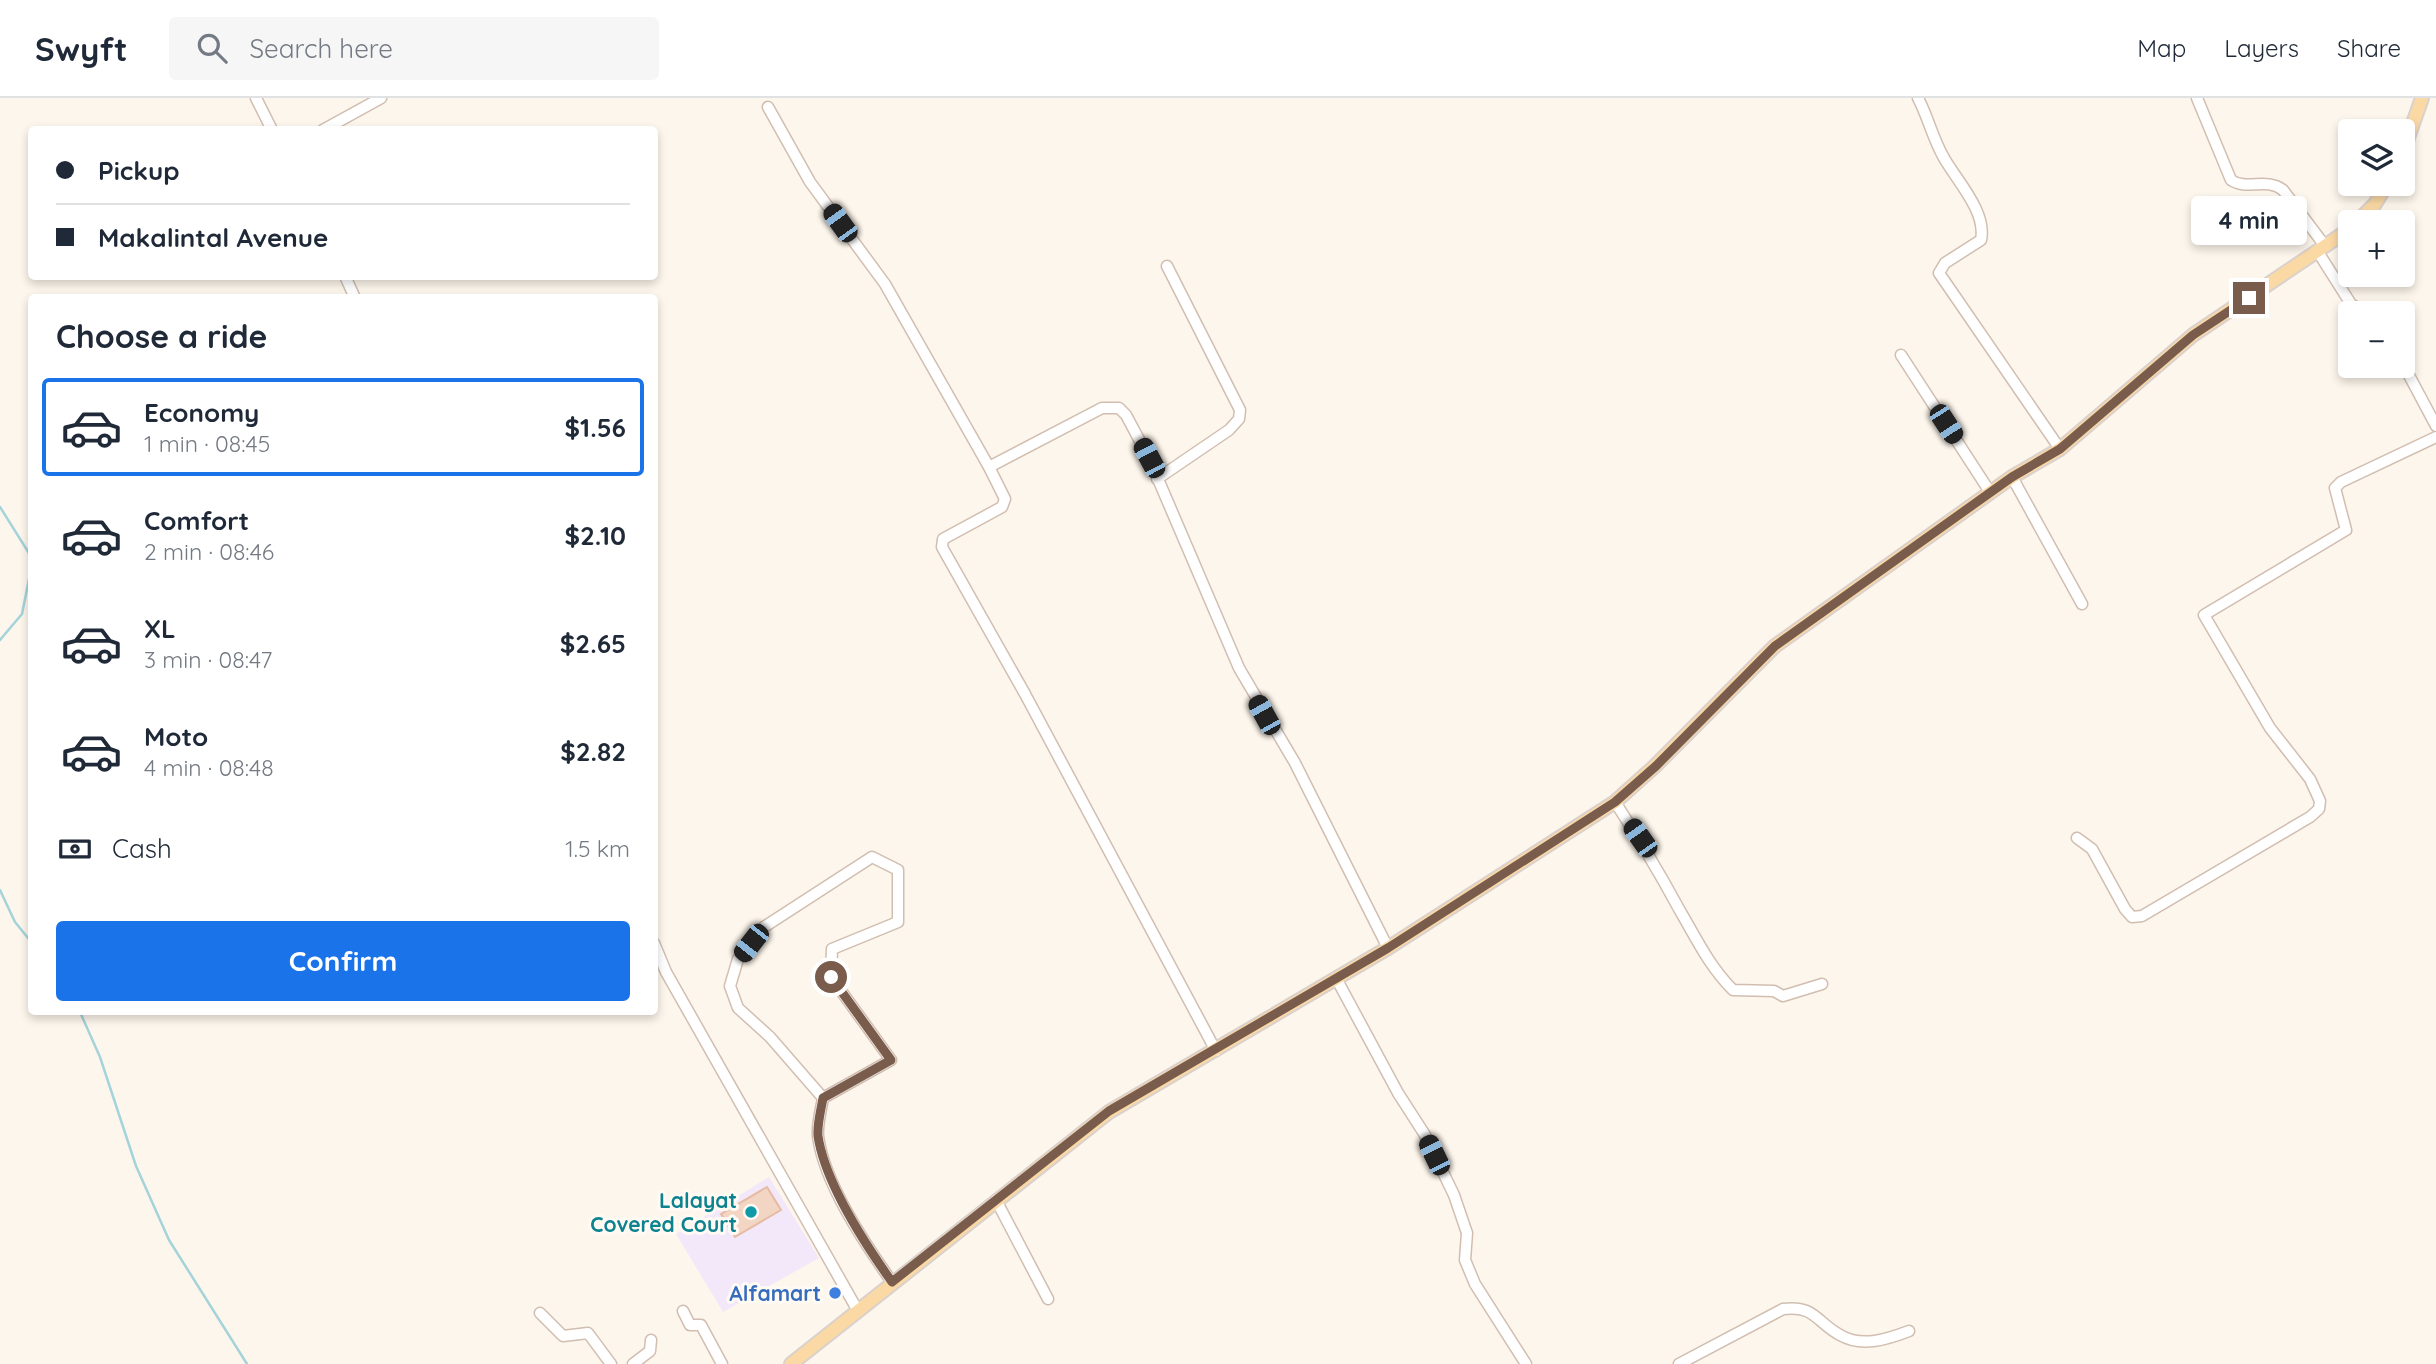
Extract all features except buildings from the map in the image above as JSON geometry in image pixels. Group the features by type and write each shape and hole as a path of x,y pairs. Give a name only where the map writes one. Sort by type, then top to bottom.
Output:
{"main road":[{"path":"2415,119 2422,98"},
{"path":"2369,210 2380,196"},
{"path":"791,1364 1109,1111 1216,1051 1388,948 1615,802 1656,766 1775,646 1990,492 2060,449 2193,335 2338,238"}],"street":[{"path":"256,98 270,126"},
{"path":"330,126 381,98"},
{"path":"1918,98 1929,119 1942,156 1961,185 1983,229 1981,240 1945,263 1939,273 2060,449"},
{"path":"2197,98 2231,180 2238,185 2274,183 2283,190 2322,249 2349,301"},
{"path":"768,107 810,182 885,284 1005,499 1002,507 943,539 942,547 1025,694 1216,1051"},
{"path":"1157,479 1229,430 1239,419 1240,410 1167,266"},
{"path":"1901,355 1990,492"},
{"path":"2410,378 2436,426"},
{"path":"989,467 1109,406 1119,408 1126,415 1157,479 1239,668 1295,763 1388,948"},
{"path":"2077,838 2092,849 2125,909 2132,917 2142,916 2310,817 2319,809 2320,801 2310,779 2270,728 2204,615 2346,530 2335,488 2341,482 2436,437"},
{"path":"2012,477 2082,604"},
{"path":"1615,802 1640,838 1699,947 1718,975 1733,990 1774,991 1783,996 1822,984"},
{"path":"823,1098 891,1060 831,977 832,949 898,922 898,870 872,857 764,927 738,959 730,986 738,1007 771,1037 823,1098 818,1134 827,1168 864,1243 892,1282"},
{"path":"658,953 666,972 858,1311"},
{"path":"1336,978 1454,1195 1467,1233 1465,1260 1475,1284 1525,1364"},
{"path":"996,1200 1048,1298"},
{"path":"1679,1364 1783,1309 1799,1307 1816,1314 1840,1336 1860,1342 1885,1340 1909,1331"},
{"path":"683,1311 690,1325 701,1325 722,1364"},
{"path":"540,1313 563,1336 583,1331 588,1333 611,1364"},
{"path":"633,1364 650,1350 651,1340"}],"shaded area":[{"path":"769,1177 819,1258 723,1312 676,1234"}],"waterway":[{"path":"0,507 28,552"},
{"path":"0,640 22,614 28,584"},
{"path":"0,890 15,922 28,938"},
{"path":"81,1015 100,1057 136,1166 169,1240 247,1364"}],"place":[{"name":"Lalayat Covered Court","path":"751,1212"},
{"name":"Alfamart","path":"835,1293"}],"route":[{"path":"831,977 891,1060 823,1098 818,1134 827,1168 864,1243 892,1282 1109,1111 1216,1051 1388,948 1615,802 1656,766 1775,646 2012,477 2060,449 2193,335 2249,298"}]}
